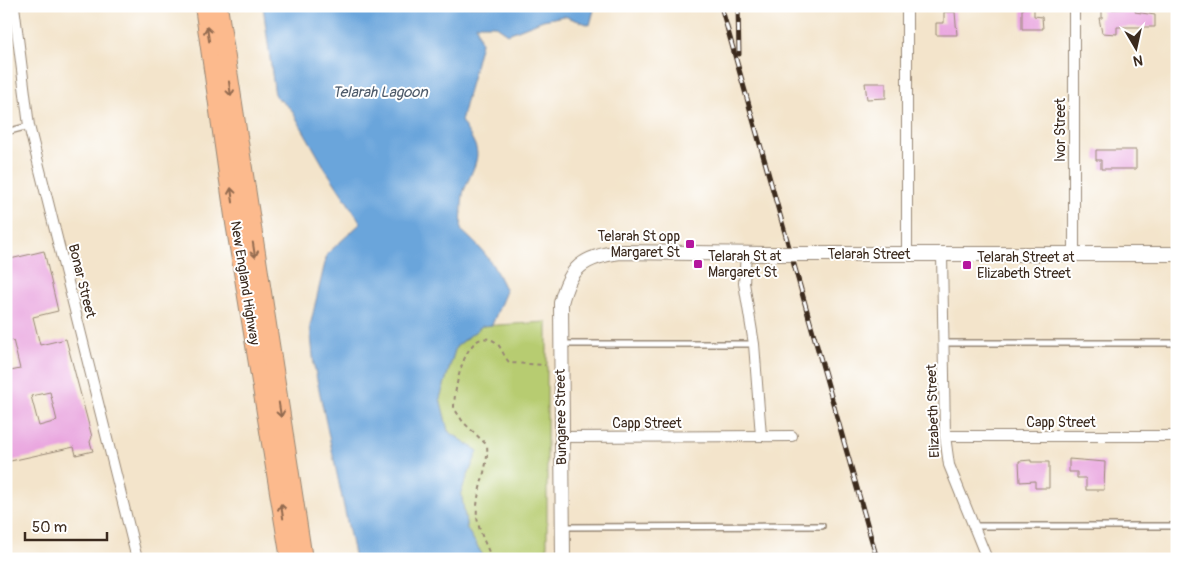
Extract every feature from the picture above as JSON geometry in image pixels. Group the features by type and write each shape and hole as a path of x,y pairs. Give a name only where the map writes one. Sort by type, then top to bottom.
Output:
{"highway":[{"name":"New England Highway","path":"204,6 236,223 290,559"},
{"name":"New England Highway","path":"218,6 303,559"}],"street":[{"name":"Bonar Street","path":"14,6 29,126 137,559"},
{"path":"907,6 907,253"},
{"name":"Ivor Street","path":"1074,6 1074,254"},
{"name":"Telarah Street","path":"569,277 583,262 606,254 1177,254"},
{"path":"746,254 744,283 754,344 761,436"},
{"name":"Elizabeth Street","path":"942,254 945,436 949,466 987,559"},
{"name":"Bungaree Street","path":"563,559 560,344 561,304 569,277"},
{"name":"Capp Street","path":"562,437 792,436"},
{"name":"Capp Street","path":"945,436 1177,436"}],"lane":[{"path":"6,132 29,126"},
{"path":"944,343 1177,343"},
{"path":"560,344 754,344"},
{"path":"563,527 822,526"},
{"path":"974,526 1177,526"}],"path":[{"path":"492,559 477,521 477,507 488,454 487,445 463,422 454,408 458,379 470,347 476,340 483,338 493,340 499,345 504,358 510,363 545,365"}],"green space":[{"path":"547,322 547,559 485,559 467,529 461,492 478,451 448,431 440,398 456,347 482,326"}],"water":[{"name":"Telarah Lagoon","path":"263,6 595,6 590,25 564,16 543,20 508,34 495,25 476,25 481,43 461,121 473,140 477,153 474,167 464,191 461,230 488,258 506,291 492,325 482,326 456,347 440,398 448,431 478,451 461,492 467,529 485,559 355,559 314,366 310,326 327,254 361,223 326,170 291,109 275,96"}],"building":[{"path":"1024,6 1034,6 1034,16 1042,17 1043,29 1022,29 1022,9 1024,9"},
{"path":"1136,8 1135,12 1155,15 1155,27 1117,27 1117,34 1102,33 1099,18 1102,18 1102,10"},
{"path":"944,12 955,12 957,35 936,35 936,23 944,23"},
{"path":"865,83 886,83 886,98 867,99"},
{"path":"1096,150 1136,150 1136,169 1101,169 1101,160 1096,160"},
{"path":"44,251 58,311 33,317 40,345 66,339 92,437 90,442 93,451 76,455 74,447 6,462 6,372 20,369 13,340 6,342 6,260","holes":["50,392 57,421 39,426 31,396"]},
{"path":"1069,459 1105,462 1104,490 1086,490 1086,478 1077,478 1077,472 1069,472"},
{"path":"1031,460 1031,462 1049,462 1049,488 1035,488 1035,481 1020,482 1019,461"}],"railway":[{"path":"721,6 877,559"},
{"path":"738,6 739,54"}],"place":[{"name":"Telarah St opp Margaret St","path":"690,244"},
{"name":"Telarah St at Margaret St","path":"698,264"},
{"name":"Telarah Street at Elizabeth Street","path":"967,265"}]}
